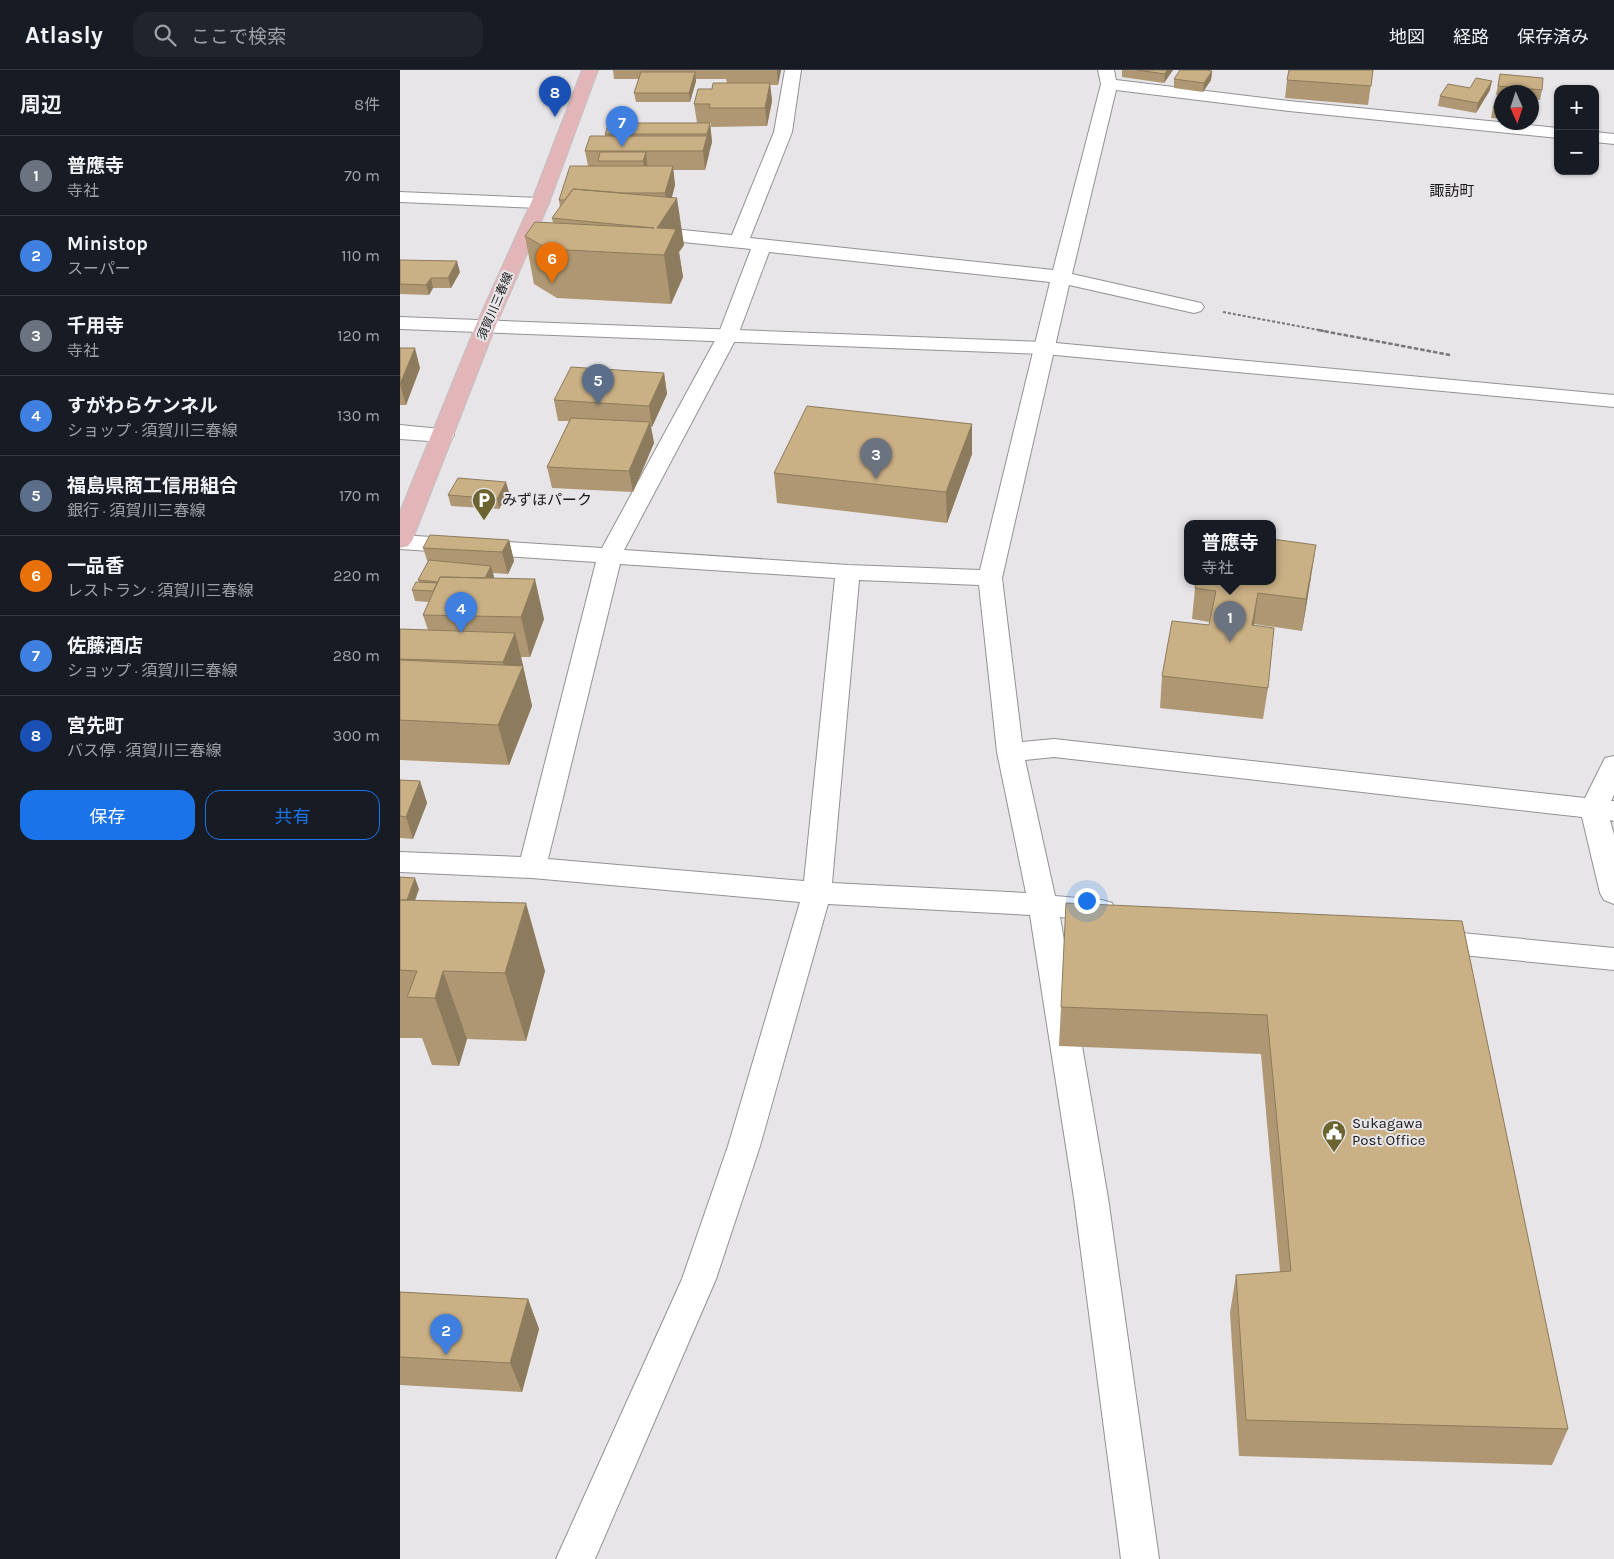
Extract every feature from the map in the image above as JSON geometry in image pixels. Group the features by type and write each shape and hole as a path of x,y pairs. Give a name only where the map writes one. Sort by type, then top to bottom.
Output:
{"main road":[{"name":"須賀川三春線","path":"400,541 486,325 540,223 540,203 590,70"}],"street":[{"path":"739,241 783,132 793,70"},
{"path":"1140,1559 1091,1198 1044,905 1010,752 990,578 1107,77 1289,106 1554,134"},
{"path":"1599,137 1614,139"},
{"path":"400,198 540,203"},
{"path":"624,231 739,241 762,246 1061,277 1194,307"},
{"path":"532,868 610,555 728,335 762,246"},
{"path":"400,323 1045,348 1614,401"},
{"path":"400,432 443,435"},
{"path":"400,541 848,572 990,578"},
{"path":"575,1559 699,1279 744,1146 817,893 848,572"},
{"path":"1010,752 1054,748 1604,810"},
{"path":"1614,765 1604,810 1614,893"},
{"path":"400,862 532,868 817,893 1044,905 1132,914"},
{"path":"1407,939 1614,958"}],"path":[{"path":"1194,307 1455,356"}],"building":[{"path":"1137,70 1167,70 1165,74"},
{"path":"1180,70 1212,71 1204,83 1174,79"},
{"path":"1289,70 1373,70 1371,86 1287,80"},
{"path":"641,72 695,72 689,93 634,93"},
{"path":"1500,74 1543,78 1542,90 1539,90 1539,85 1498,85"},
{"path":"1476,78 1492,81 1478,103 1440,96 1448,84 1470,88"},
{"path":"713,83 770,83 765,108 709,108 710,104 694,104 698,89 712,89"},
{"path":"609,123 710,123 707,134 605,134"},
{"path":"590,136 707,136 703,151 585,151"},
{"path":"600,152 646,152 643,161 598,161"},
{"path":"570,166 673,166 665,193 624,193 573,189 565,200 559,200"},
{"path":"573,189 677,198 657,228 676,229 664,255 548,249 525,236 535,222 654,228 552,218"},
{"path":"400,260 457,261 448,278 431,278 426,285 400,284"},
{"path":"400,348 415,348 400,384"},
{"path":"571,367 664,373 649,406 554,400"},
{"path":"807,406 972,424 946,492 774,473"},
{"path":"571,418 650,422 629,471 547,467"},
{"path":"458,478 506,482 497,499 448,495"},
{"path":"430,535 509,540 502,552 423,548"},
{"path":"1276,540 1316,545 1306,599 1258,593 1252,625 1274,628 1268,688 1162,676 1172,621 1209,625 1216,591 1195,588 1195,585 1276,585"},
{"path":"429,560 491,566 485,578 440,577 438,582 418,580"},
{"path":"440,577 535,579 521,617 423,615"},
{"path":"416,582 437,583 433,591 412,590"},
{"path":"400,629 515,633 503,662 400,659"},
{"path":"400,660 523,666 498,725 400,720"},
{"path":"400,780 420,781 406,817 400,816"},
{"path":"400,877 415,878 407,900 400,900"},
{"path":"400,900 526,903 505,973 443,971 435,998 407,997 417,971 400,970"},
{"path":"1066,903 1462,921 1568,1429 1246,1420 1236,1275 1291,1271 1267,1015 1061,1007"},
{"path":"400,1292 528,1299 510,1363 400,1357"}],"place":[{"name":"宮先町","path":"555,117"},
{"name":"佐藤酒店","path":"622,147"},
{"name":"一品香","path":"552,283"},
{"name":"福島県商工信用組合","path":"598,405"},
{"name":"千用寺","path":"876,479"},
{"name":"みずほパーク","path":"484,521"},
{"name":"すがわらケンネル","path":"461,633"},
{"name":"普應寺","path":"1230,642"},
{"name":"Sukagawa Post Office","path":"1334,1153"},
{"name":"Ministop","path":"446,1355"}],"district":[{"name":"諏訪町","path":"1452,191"}]}
